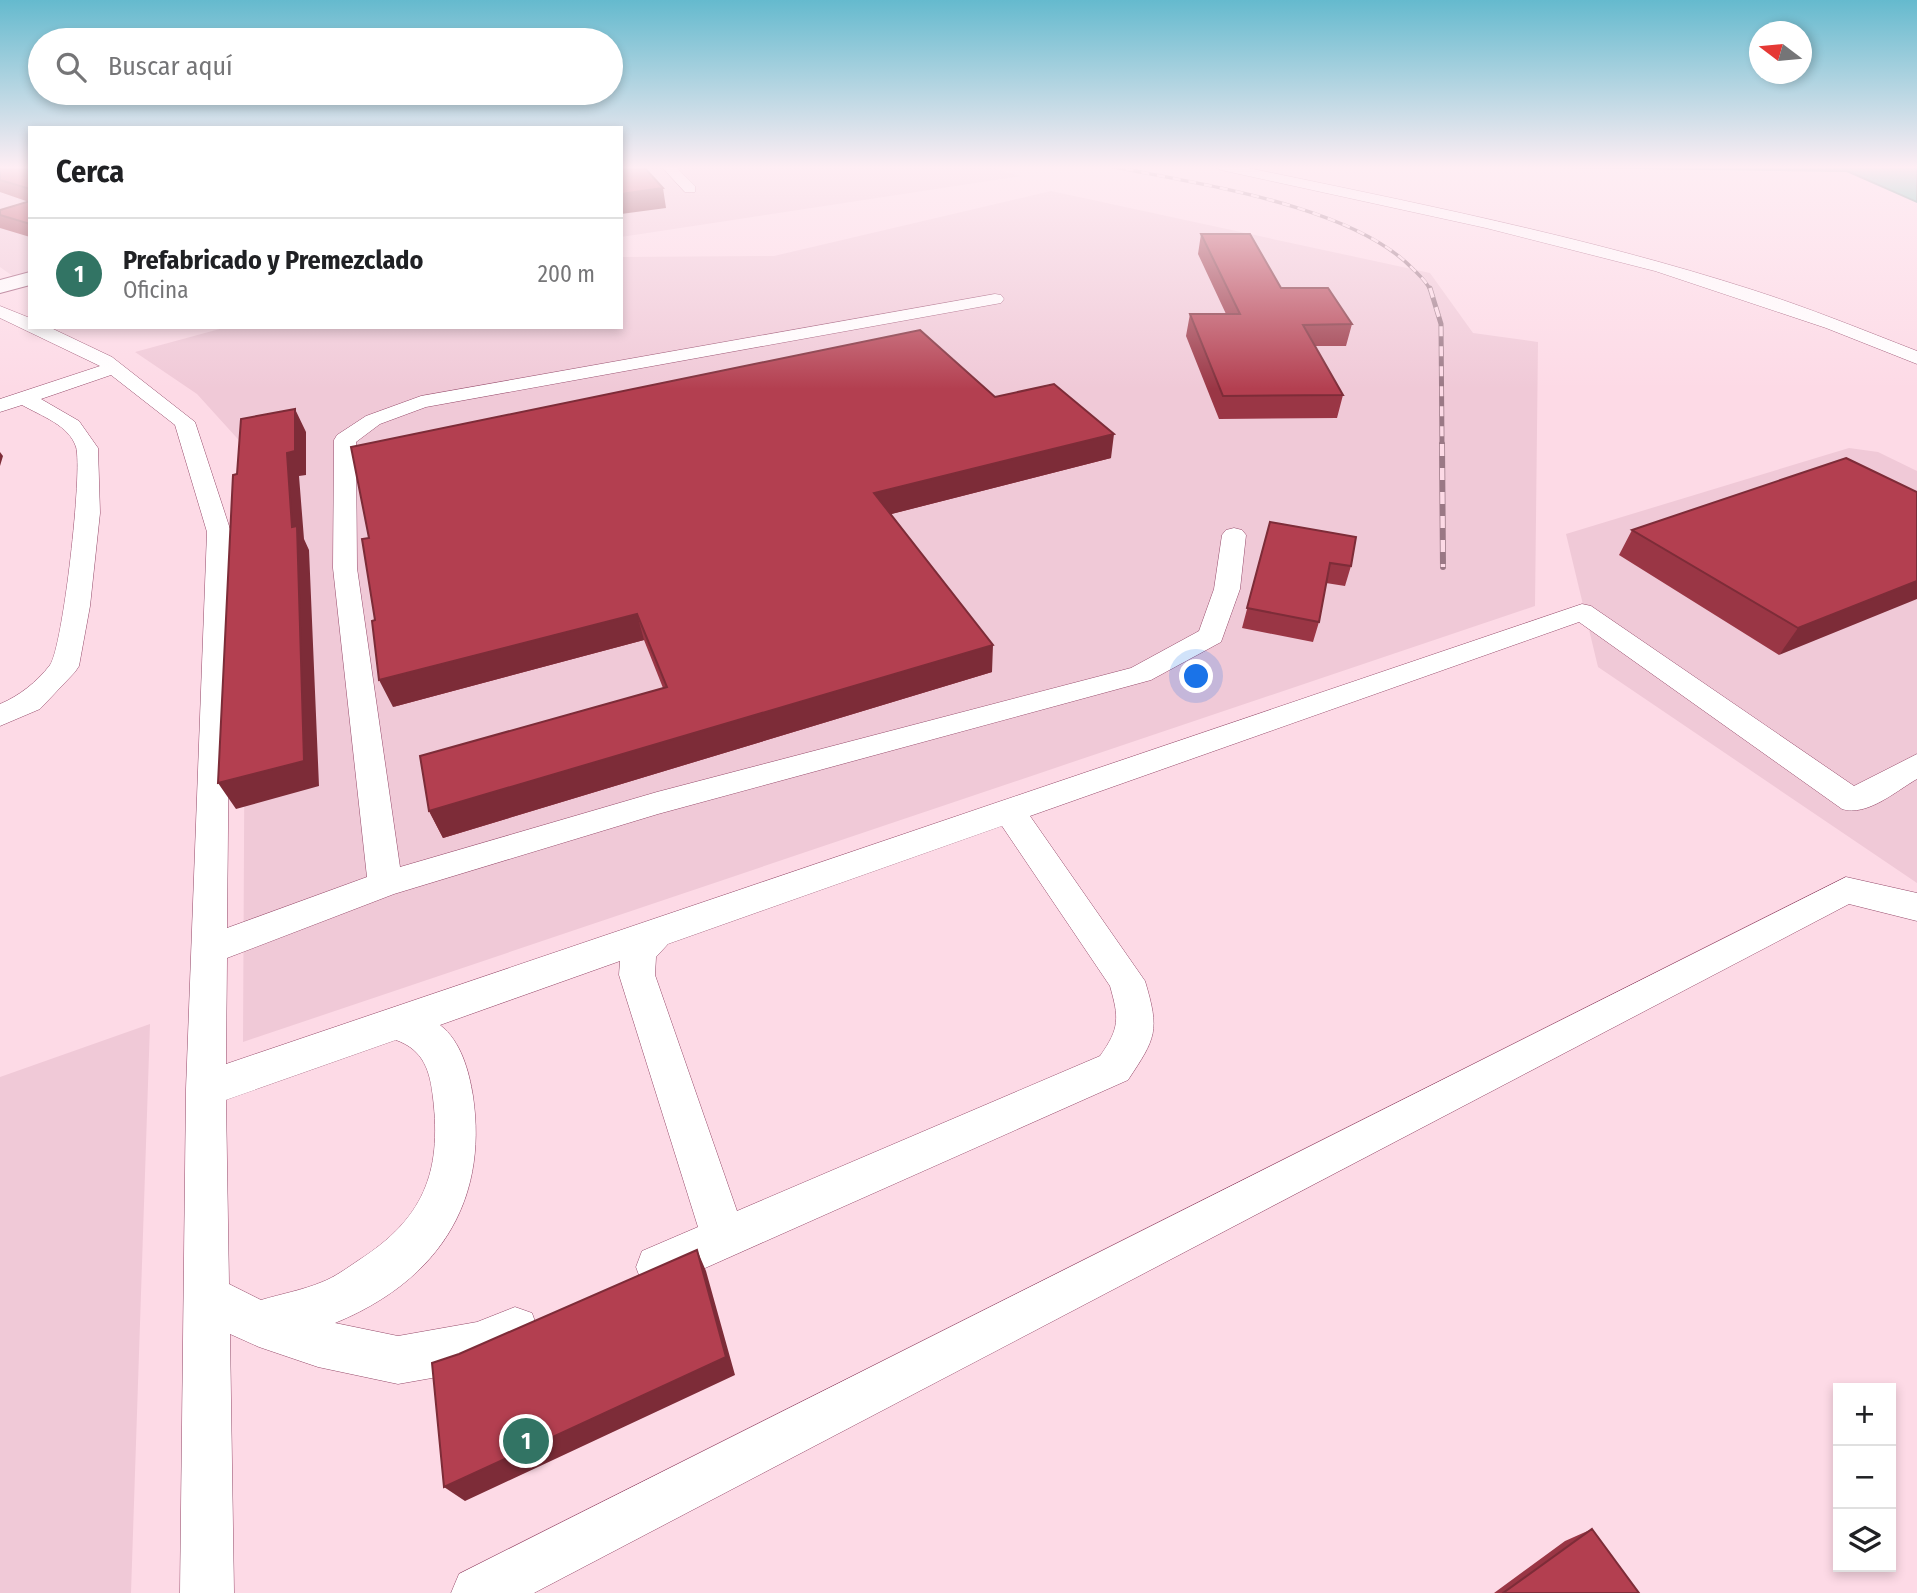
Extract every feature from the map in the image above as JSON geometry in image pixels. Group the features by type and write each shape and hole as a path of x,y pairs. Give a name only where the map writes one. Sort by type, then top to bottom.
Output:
{"main road":[{"path":"0,287 28,279"}],"street":[{"path":"1562,240 1701,278 1876,340 1917,358"},
{"path":"385,884 345,568 345,440 373,419 421,402 995,299"},
{"path":"0,311 28,324"},
{"path":"38,329 105,361 185,422 219,532 206,1088 207,1593"},
{"path":"0,406 26,400 114,368"},
{"path":"0,716 30,702 65,666 77,606 88,513 88,448 72,425 26,400"},
{"path":"209,950 385,884 657,803 1141,674 1211,636 1227,589 1234,535"},
{"path":"206,1088 1582,612 1853,801 1917,765"},
{"path":"625,1282 1114,1068 1134,1039 1136,1013 1127,981 1008,810"},
{"path":"478,1593 1846,890 1917,907"},
{"path":"657,932 638,952 636,975 724,1238"},
{"path":"259,1324 328,1304 388,1269 434,1223 453,1179 458,1117 447,1064 434,1040 418,1029 394,1023"},
{"path":"206,1297 259,1324 318,1343 398,1360 477,1346 551,1314"}],"shaded area":[{"path":"0,240 28,240 28,274 14,277 0,267"},
{"path":"841,240 1279,240 1430,273 1473,333 1538,342 1535,606 243,1042 246,448 197,394 135,352 220,329 623,329 623,257 774,256"},
{"path":"1849,448 1878,452 1917,471 1917,883 1598,667 1566,534"},
{"path":"150,1024 131,1593 0,1593 0,1077"}],"building":[{"path":"1204,240 1254,240 1281,288 1328,288 1352,324 1303,325 1343,395 1223,396 1190,314 1240,314"},
{"path":"920,330 995,397 1054,384 1114,434 874,493 993,645 429,811 420,756 667,687 637,614 379,680 372,621 375,620 362,539 369,538 351,447"},
{"path":"295,409 295,451 287,453 292,527 297,526 304,761 218,783 233,475 237,474 241,419"},
{"path":"1846,458 1917,492 1917,581 1798,628 1632,530"},
{"path":"1270,522 1356,537 1351,566 1330,563 1319,622 1247,608"},
{"path":"697,1250 726,1357 444,1487 432,1363 459,1354"},
{"path":"1592,1529 1639,1593 1503,1593"}],"railway":[{"path":"1373,240 1387,248 1419,275 1430,290"},
{"path":"1430,288 1441,324 1442,446"},
{"path":"1442,444 1443,567"}],"place":[{"name":"Prefabricado y Premezclado","path":"526,1441"}]}
